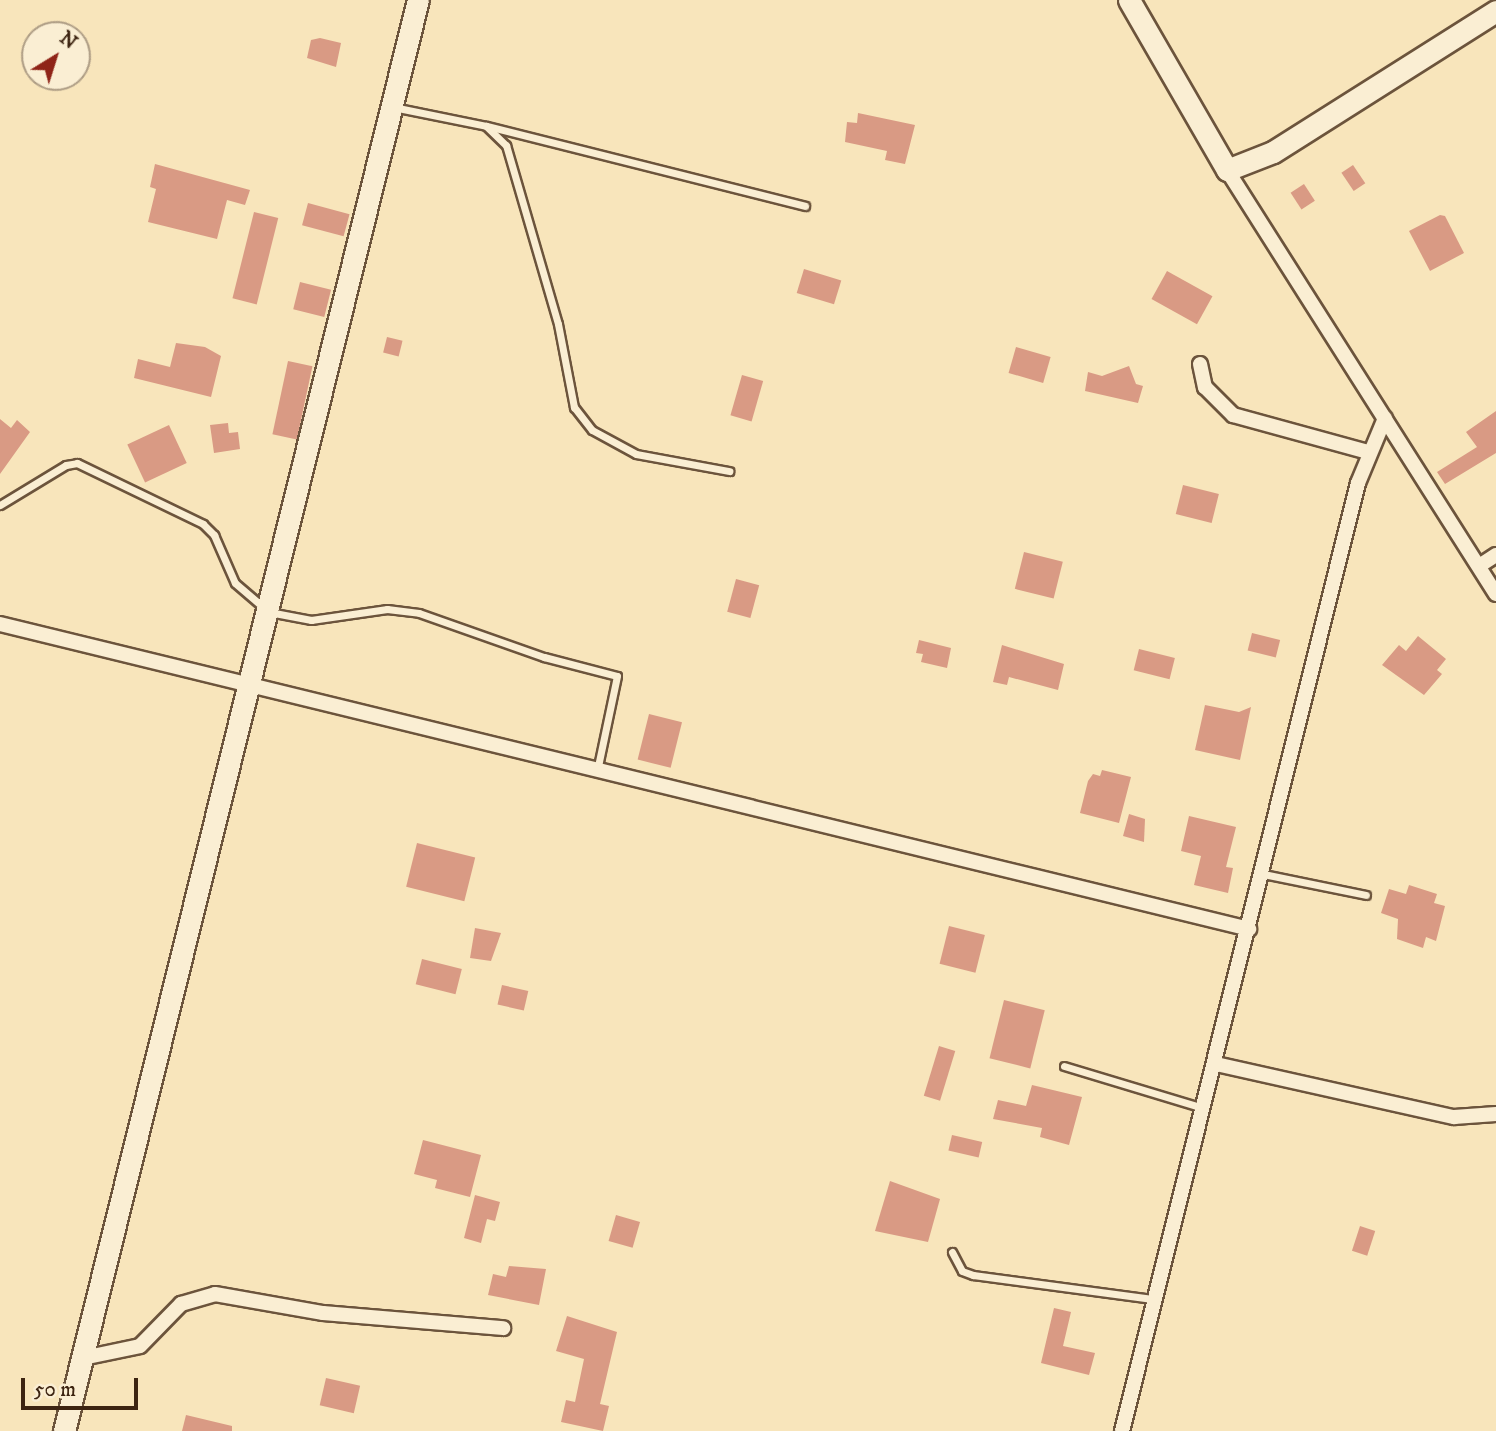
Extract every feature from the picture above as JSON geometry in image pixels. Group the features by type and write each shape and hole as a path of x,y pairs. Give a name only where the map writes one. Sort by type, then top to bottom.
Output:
{"street":[{"path":"64,1431 251,686 418,0"},
{"path":"1129,0 1227,170 1496,594"},
{"path":"1227,170 1273,152 1496,10"},
{"path":"1200,364 1205,387 1233,415 1368,452"},
{"path":"1122,1431 1368,452 1385,418"},
{"path":"1479,566 1496,555"},
{"path":"0,624 597,772 1249,929"},
{"path":"1216,1065 1454,1117 1496,1114"},
{"path":"83,1358 140,1346 181,1304 215,1294 323,1312 503,1328"}],"lane":[{"path":"392,106 486,126 805,206"},
{"path":"486,126 506,145 513,165 558,324 574,407 592,430 636,454 729,471"},
{"path":"0,505 66,465 86,467 203,524 214,535 235,583 269,612 311,621 387,609 419,613 544,657 617,676 597,772"},
{"path":"1263,874 1366,895"},
{"path":"1064,1066 1203,1108"},
{"path":"952,1252 962,1271 973,1275 1154,1299"}],"building":[{"path":"320,38 341,43 336,67 307,58 311,40"},
{"path":"858,113 915,125 905,164 885,160 887,151 845,142 847,122 857,123"},
{"path":"155,164 250,190 245,205 227,200 217,239 148,222 156,189 150,187"},
{"path":"1353,165 1365,183 1354,191 1341,173"},
{"path":"1304,184 1315,201 1301,209 1291,193"},
{"path":"308,203 350,214 344,236 302,225"},
{"path":"254,212 278,218 257,304 232,298"},
{"path":"1440,215 1445,216 1464,253 1430,271 1409,231"},
{"path":"804,269 841,280 834,304 797,293"},
{"path":"1167,271 1212,296 1197,324 1151,299"},
{"path":"300,282 331,290 324,317 293,309"},
{"path":"387,337 403,341 399,356 383,353"},
{"path":"176,343 205,347 221,356 211,397 134,378 138,359 170,367"},
{"path":"1016,347 1051,357 1043,383 1009,373"},
{"path":"288,361 312,366 297,440 272,434"},
{"path":"1129,366 1136,384 1143,386 1138,403 1085,391 1088,372 1102,376"},
{"path":"742,375 763,381 752,421 730,415"},
{"path":"1496,411 1496,453 1445,484 1437,472 1477,447 1466,432"},
{"path":"0,419 11,428 17,420 30,432 0,474"},
{"path":"228,423 229,433 238,432 240,449 214,453 210,425"},
{"path":"169,425 187,463 145,483 127,444"},
{"path":"1183,485 1219,494 1212,523 1176,514"},
{"path":"1024,552 1063,562 1054,599 1015,589"},
{"path":"736,579 759,585 750,618 727,612"},
{"path":"1252,633 1280,640 1276,657 1248,650"},
{"path":"1418,636 1446,659 1437,670 1442,674 1424,695 1382,665 1399,645 1406,651"},
{"path":"919,640 951,648 947,668 921,662 923,654 916,653"},
{"path":"1002,645 1064,664 1058,690 1009,677 1007,685 993,682"},
{"path":"1139,649 1175,658 1170,679 1134,670"},
{"path":"1205,705 1239,712 1251,707 1240,760 1195,750"},
{"path":"649,714 682,722 671,768 638,760"},
{"path":"1102,770 1131,777 1119,823 1080,813 1088,781 1093,774 1100,776"},
{"path":"1129,814 1145,819 1144,842 1123,836"},
{"path":"1189,816 1236,827 1226,867 1233,868 1228,893 1194,885 1201,856 1181,851"},
{"path":"417,843 475,858 464,901 406,887"},
{"path":"1409,885 1437,894 1434,903 1445,906 1436,941 1426,937 1423,948 1397,939 1398,919 1381,913 1389,889 1406,894"},
{"path":"949,926 985,935 975,973 940,964"},
{"path":"475,928 501,933 491,961 470,958"},
{"path":"422,959 462,969 455,994 416,984"},
{"path":"502,985 528,991 524,1011 498,1004"},
{"path":"1004,1000 1045,1010 1030,1068 989,1058"},
{"path":"939,1046 955,1051 940,1101 924,1096"},
{"path":"1032,1085 1082,1097 1069,1145 1040,1137 1042,1128 993,1119 998,1100 1026,1106"},
{"path":"952,1135 982,1142 979,1158 948,1151"},
{"path":"423,1140 481,1155 470,1197 435,1188 437,1180 414,1174"},
{"path":"890,1181 940,1199 928,1242 875,1231"},
{"path":"475,1195 500,1202 495,1221 487,1219 481,1243 464,1238"},
{"path":"616,1215 640,1222 633,1248 609,1241"},
{"path":"1360,1226 1375,1231 1367,1256 1352,1251"},
{"path":"509,1266 546,1269 539,1305 488,1295 493,1274 506,1277"},
{"path":"1054,1308 1071,1312 1063,1346 1095,1353 1089,1375 1041,1363"},
{"path":"567,1316 617,1332 600,1404 609,1406 603,1431 561,1422 566,1400 575,1402 584,1359 556,1351"},
{"path":"326,1378 360,1386 354,1413 320,1405"},
{"path":"186,1415 232,1426 232,1431 182,1431"}]}
